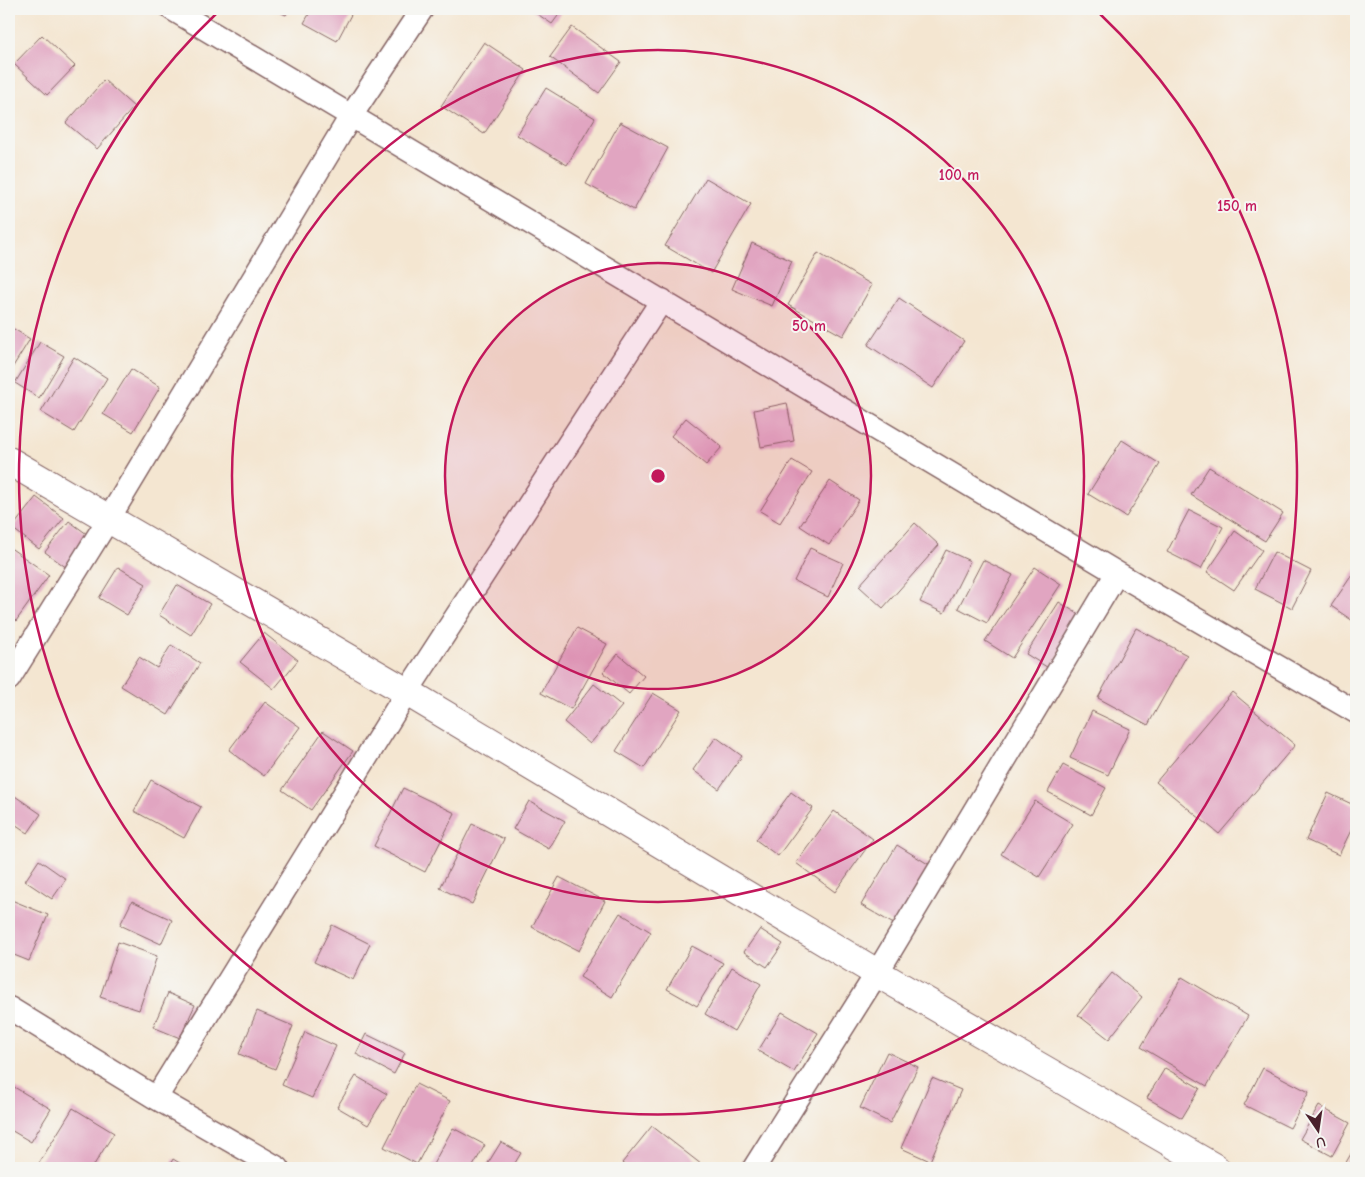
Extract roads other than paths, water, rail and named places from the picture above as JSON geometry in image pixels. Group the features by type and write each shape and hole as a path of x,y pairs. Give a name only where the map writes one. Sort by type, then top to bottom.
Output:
{"main road":[{"path":"9,461 407,692 877,973 1215,1168"}],"street":[{"path":"172,9 1117,572 1356,712"},
{"path":"9,678 108,520 351,116 422,9"},
{"path":"156,1098 407,692 662,300"},
{"path":"754,1168 877,973 1117,572"},
{"path":"9,1008 156,1098 278,1168"}]}
